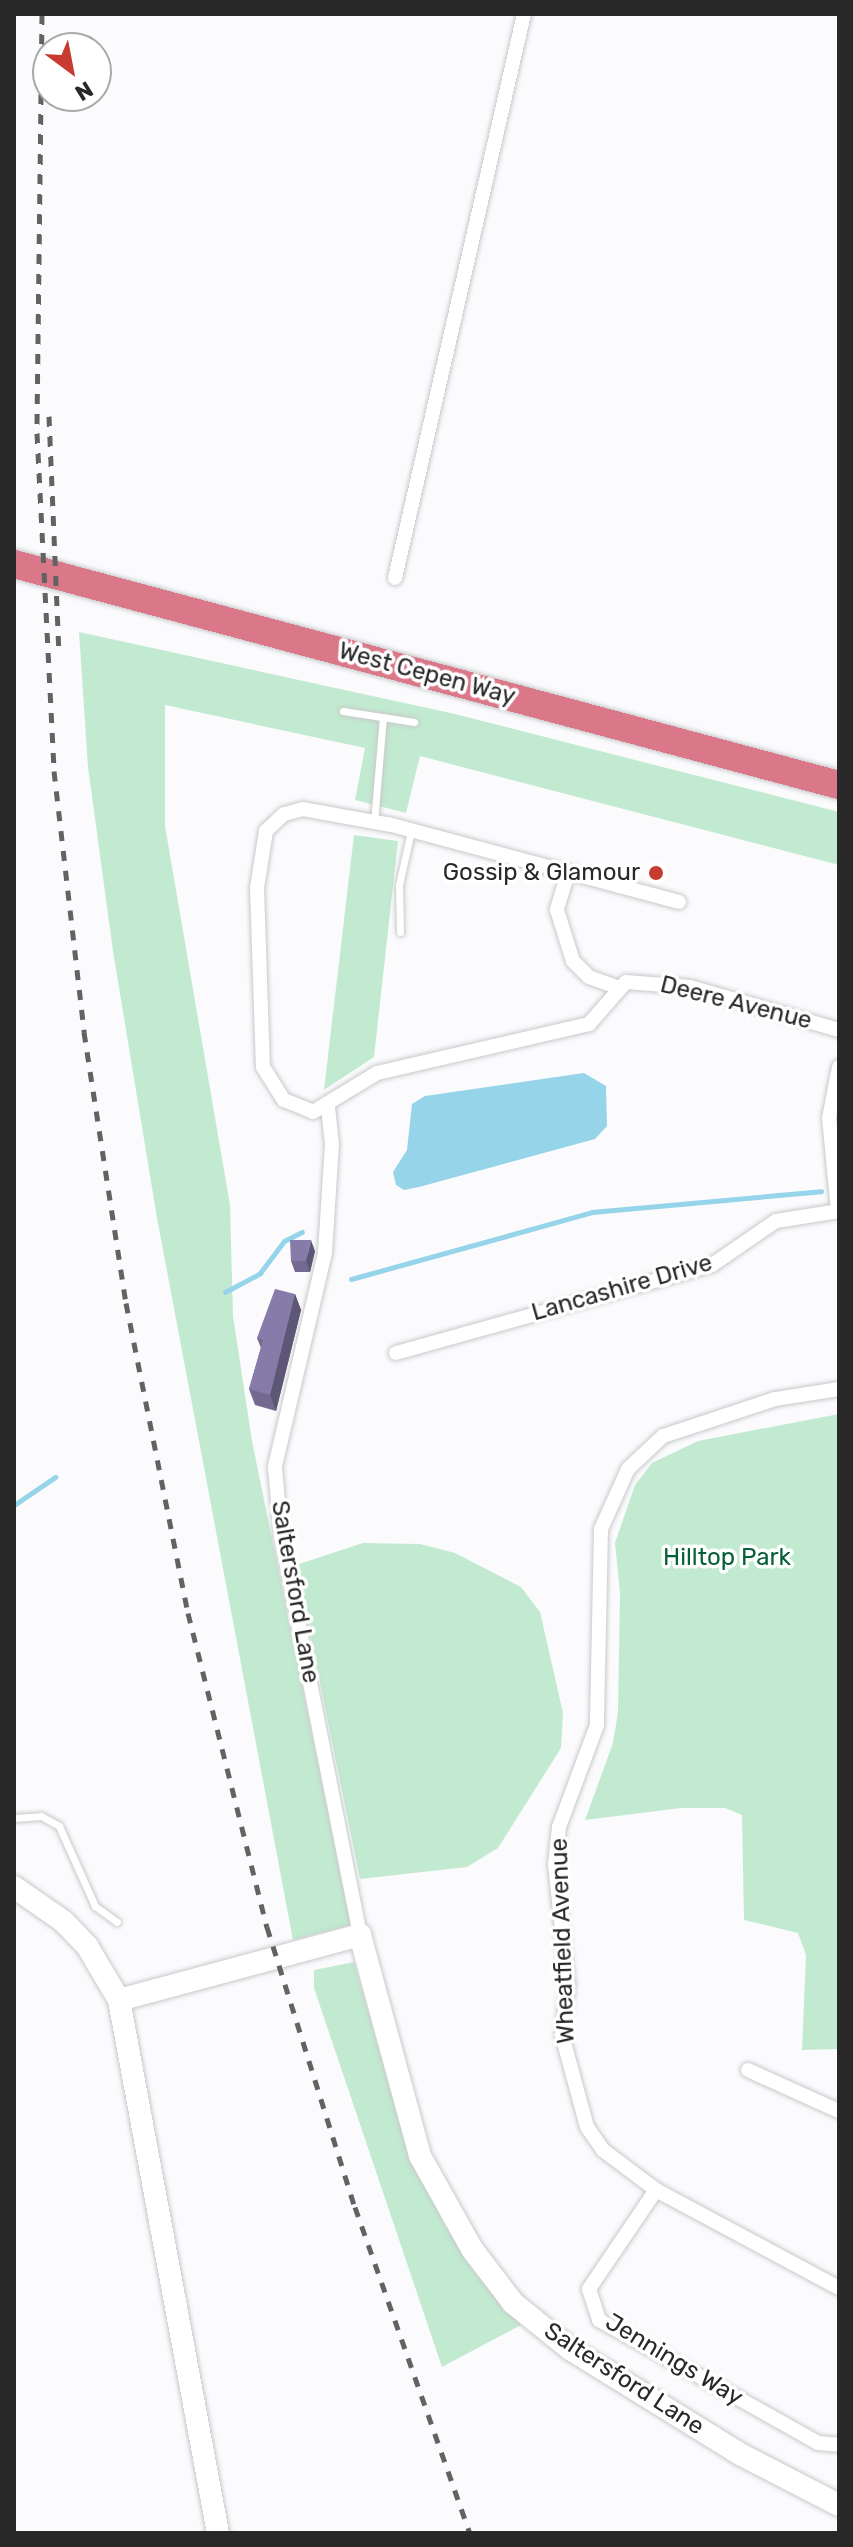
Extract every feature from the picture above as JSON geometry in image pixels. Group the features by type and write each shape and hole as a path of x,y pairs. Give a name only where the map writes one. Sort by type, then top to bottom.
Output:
{"highway":[{"name":"West Cepen Way","path":"14,564 839,785"}],"main road":[{"path":"14,1887 63,1921 87,1946 119,2000 218,2533"},
{"path":"119,2000 360,1935"},
{"name":"Saltersford Lane","path":"360,1935 420,2156 472,2249 513,2303 570,2349 714,2438 839,2505"}],"street":[{"path":"395,578 524,14"},
{"path":"568,873 557,910 573,961 589,977 617,987 602,1014 568,1031 377,1073 328,1107 301,1111 284,1100 263,1067 255,913 266,831 293,810 374,822 679,902"},
{"name":"Deere Avenue","path":"617,987 658,981 690,987 839,1030"},
{"path":"839,1067 829,1118 839,1211"},
{"name":"Saltersford Lane","path":"328,1107 332,1144 325,1253 275,1467 281,1536 360,1935"},
{"name":"Lancashire Drive","path":"396,1353 712,1265 776,1221 839,1211"},
{"name":"Wheatfield Avenue","path":"839,1389 775,1399 663,1436 628,1469 601,1529 600,1698 589,1756 559,1827 555,1864 568,1985 562,2035 587,2127 603,2150 656,2190 839,2288"},
{"path":"748,2070 839,2111"},
{"name":"Jennings Way","path":"656,2190 589,2289 599,2320 818,2443 839,2445"}],"lane":[{"path":"343,711 414,722"},
{"path":"374,822 383,717"},
{"path":"400,932 399,885 411,831"},
{"path":"14,1818 41,1816 59,1826 95,1906 117,1922"}],"green space":[{"path":"79,632 455,714 839,812 839,865 420,756 406,813 355,800 365,748 165,705 165,826 230,1205 233,1316 252,1441 351,1925 293,1940 157,1218 113,951 88,767"},
{"path":"354,835 398,841 374,1057 324,1090"},
{"name":"Hilltop Park","path":"839,1414 839,2049 802,2050 806,1955 798,1933 744,1920 742,1815 725,1808 681,1808 585,1820 613,1743 618,1712 620,1593 615,1543 635,1485 652,1463 698,1441"},
{"path":"363,1543 420,1544 455,1553 521,1587 540,1612 563,1713 561,1748 498,1848 467,1867 360,1879 296,1565"},
{"path":"354,1962 398,2117 442,2220 471,2268 521,2325 442,2367 314,1988 314,1970"}],"water":[{"path":"584,1073 606,1086 607,1126 595,1139 419,1187 404,1190 396,1185 393,1172 407,1150 412,1104 425,1096"}],"building":[{"path":"290,1240 311,1240 306,1261 291,1261"},
{"path":"275,1289 295,1294 270,1395 249,1389 263,1340 257,1338"}],"waterway":[{"path":"351,1279 592,1212 821,1191"},
{"path":"225,1292 260,1273 284,1241 302,1232"},
{"path":"14,1505 55,1477"}],"railway":[{"path":"42,14 37,433 54,771 84,1032 126,1303 188,1613 267,1927 355,2207 470,2533"},
{"path":"49,416 59,652"}],"place":[{"name":"Gossip & Glamour","path":"656,873"}]}
